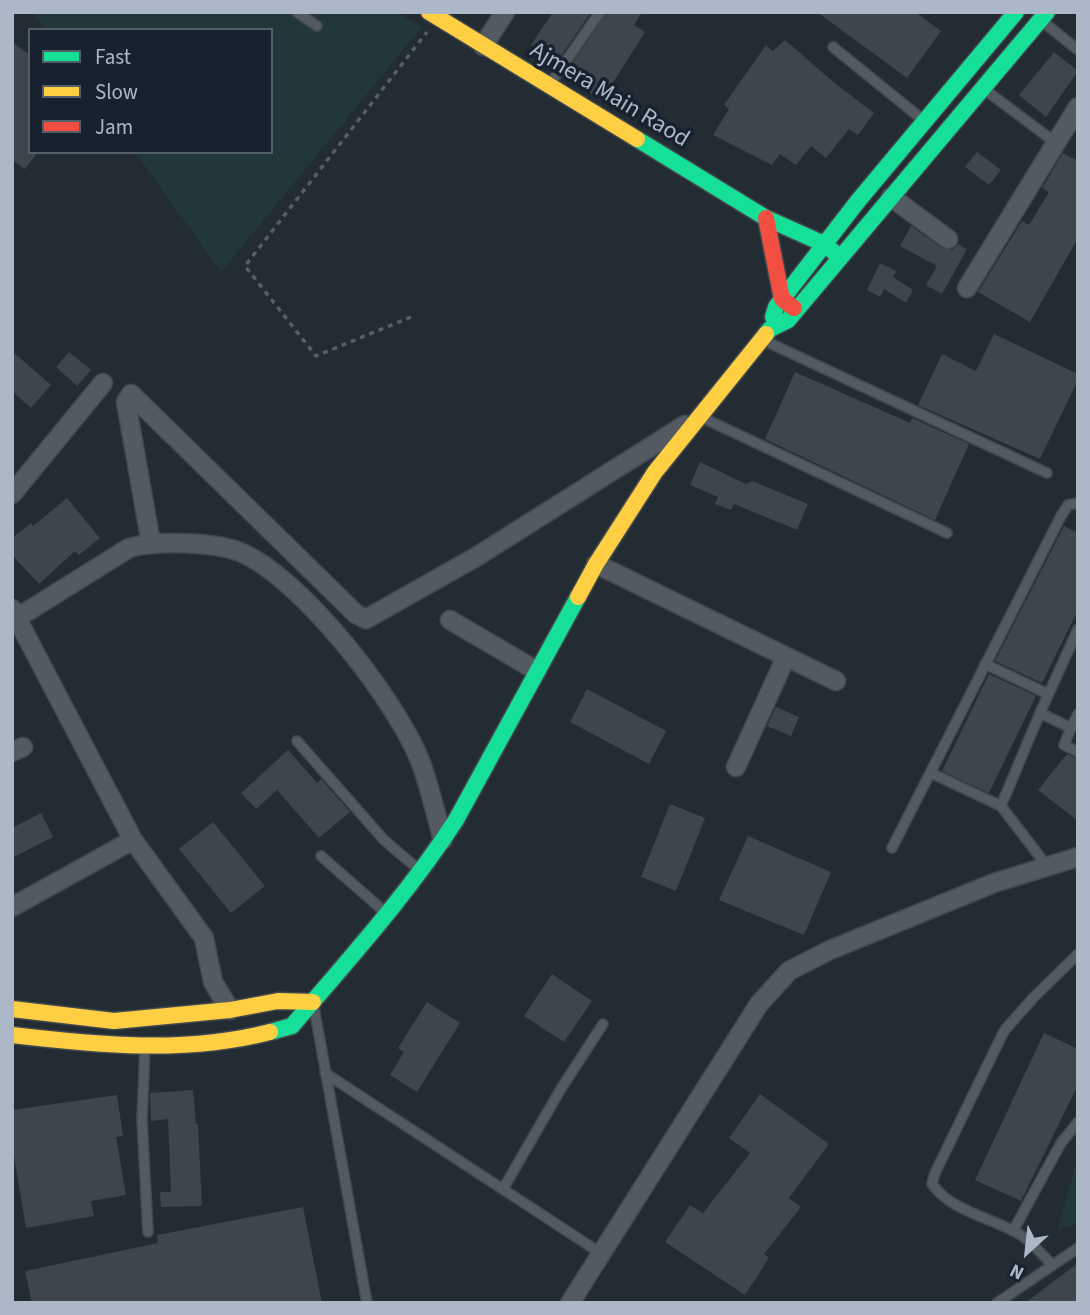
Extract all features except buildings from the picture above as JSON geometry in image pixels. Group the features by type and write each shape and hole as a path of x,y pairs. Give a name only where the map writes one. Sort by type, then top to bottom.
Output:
{"main road":[{"path":"12,1035 108,1046 201,1044 292,1026 387,914 443,840 596,565 655,472 766,334 776,307 824,244 1016,12"},
{"name":"Ajmera Main Raod","path":"433,15 766,218 824,244 840,257"},
{"path":"766,334 788,320 797,310 1044,16"},
{"path":"766,218 782,299 797,310"},
{"path":"12,1010 114,1021 230,1010 278,1000 313,1002"}],"street":[{"path":"483,46 505,12"},
{"path":"967,288 1078,107"},
{"path":"891,197 948,239"},
{"path":"12,494 103,383"},
{"path":"151,543 127,407 127,398 131,394 356,614 366,619 476,557 700,416"},
{"path":"230,1010 213,982 204,938 133,839 15,613 129,548 151,543 224,548 239,552 259,563 297,593 340,638 385,698 421,763 443,840"},
{"path":"596,565 836,681"},
{"path":"450,620 537,671"},
{"path":"736,767 786,657"},
{"path":"12,907 133,839"},
{"path":"570,1303 759,1004 789,971 830,950 994,883 1078,857"}],"lane":[{"path":"297,12 317,26"},
{"path":"549,86 600,12"},
{"path":"1044,16 1078,50"},
{"path":"833,47 925,121"},
{"path":"983,88 1056,143"},
{"path":"766,334 1047,472"},
{"path":"700,416 947,533"},
{"path":"892,848 1061,516 1068,505 1078,503"},
{"path":"1001,806 1078,629"},
{"path":"985,664 1048,694"},
{"path":"1040,713 1071,728"},
{"path":"1078,714 1064,745 1078,752"},
{"path":"297,741 383,839 421,871"},
{"path":"931,773 1001,806 1047,867"},
{"path":"321,856 387,914"},
{"path":"1052,1265 1013,1231 953,1203 939,1194 932,1184 1004,1031 1078,954"},
{"path":"313,1002 367,1303"},
{"path":"503,1189 562,1087 603,1024"},
{"path":"145,1045 142,1120 148,1233"},
{"path":"325,1073 602,1254"},
{"path":"1013,1231 1061,1143 1078,1122"},
{"path":"997,1303 1078,1248"}],"path":[{"path":"411,317 316,356 245,266 433,15"}],"green space":[{"path":"32,12 396,12 422,27 221,272 136,154 273,154 273,28 44,28"},
{"path":"1078,1156 1078,1224 1058,1229"}],"traffic: fast":[{"path":"773,317 776,307 858,201 1016,12"},
{"path":"766,334 788,320 1047,12"},
{"path":"637,139 766,218 824,244 840,257"},
{"path":"270,1032 292,1026 377,926 438,847 456,820 578,597"}],"traffic: slow":[{"path":"429,12 637,139"},
{"path":"578,597 655,472 766,334"},
{"path":"12,1009 114,1021 230,1010 278,1001 313,1002"},
{"path":"12,1035 141,1046 206,1043 270,1032"}],"traffic: jam":[{"path":"766,218 782,299 794,308"}]}
